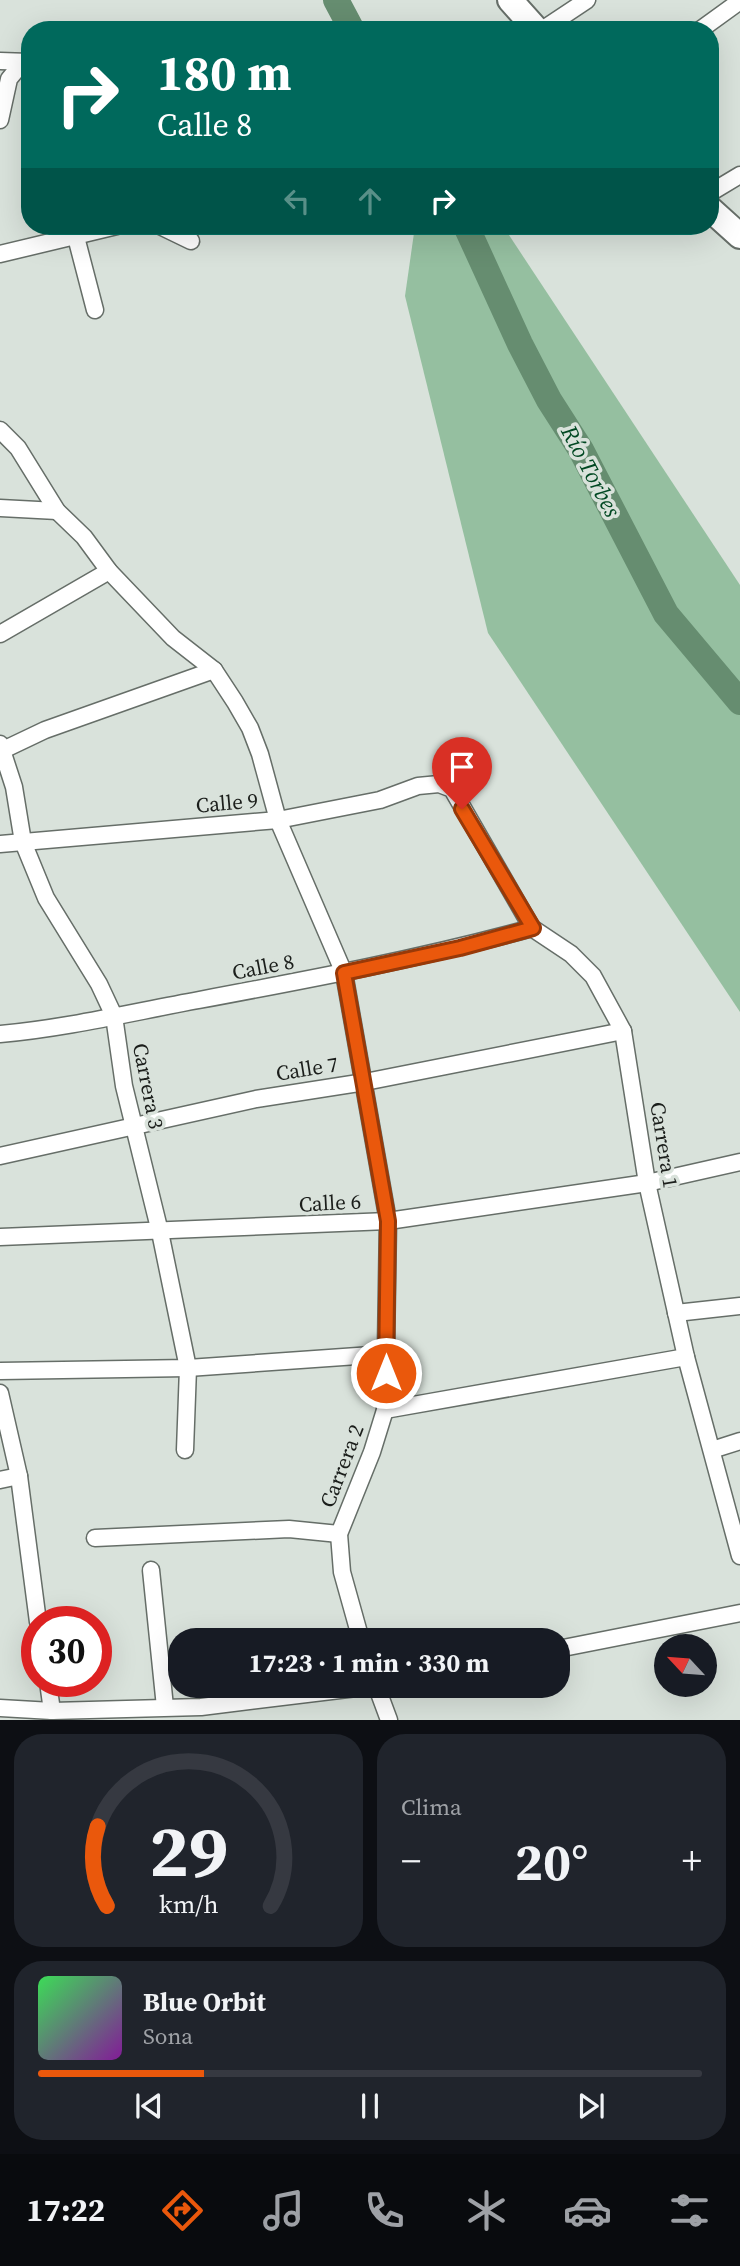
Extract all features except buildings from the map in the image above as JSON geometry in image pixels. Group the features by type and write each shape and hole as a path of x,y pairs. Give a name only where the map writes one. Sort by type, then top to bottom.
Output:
{"main road":[{"path":"510,0 529,21"},
{"path":"719,217 740,236"}],"street":[{"path":"556,21 587,0"},
{"path":"712,21 740,1"},
{"path":"0,61 21,64"},
{"path":"0,120 9,79 21,70"},
{"path":"719,188 740,175"},
{"path":"0,254 83,235"},
{"path":"179,235 191,241"},
{"path":"76,237 95,310"},
{"path":"0,430 18,449 57,511 84,537 108,571 173,638 214,670"},
{"path":"0,508 57,511"},
{"path":"0,634 108,571"},
{"path":"1,747 214,670"},
{"name":"Carrera 2","path":"214,670 250,728 278,820 344,973 388,1221 385,1410 339,1534 342,1572 358,1628"},
{"name":"Carrera 3","path":"1,747 14,786 23,842 46,898 99,984 114,1016 133,1124 160,1232 188,1368 185,1450"},
{"name":"Calle 9","path":"0,844 278,820 380,800 418,786 439,784 452,789"},
{"name":"Carrera 1","path":"452,789 533,928 571,954 593,976 623,1031 647,1183 686,1357 740,1556"},
{"name":"Calle 8","path":"0,1034 61,1028 344,973 460,948 533,928"},
{"name":"Calle 7","path":"0,1156 133,1124 256,1099 365,1082 623,1031"},
{"name":"Calle 6","path":"0,1237 388,1221 647,1183 740,1162"},
{"path":"677,1313 740,1306"},
{"path":"0,1371 188,1368 386,1354"},
{"path":"385,1410 686,1357"},
{"path":"0,1393 19,1476 36,1606"},
{"path":"712,1450 740,1441"},
{"path":"0,1480 19,1476"},
{"path":"95,1538 289,1529 339,1534"},
{"path":"151,1570 164,1707"},
{"path":"570,1648 740,1613"},
{"path":"50,1697 51,1711"},
{"path":"10,1712 164,1707 201,1713 299,1698"},
{"path":"382,1698 389,1720"}],"green space":[{"path":"414,235 509,235 740,585 740,1012 488,633 405,296"}],"waterway":[{"path":"336,0 347,21"},
{"name":"Río Torbes","path":"470,235 520,344 549,400 581,450 666,614 740,702"}],"route":[{"path":"386,1373 388,1221 344,973 460,948 533,928 462,809"}]}
